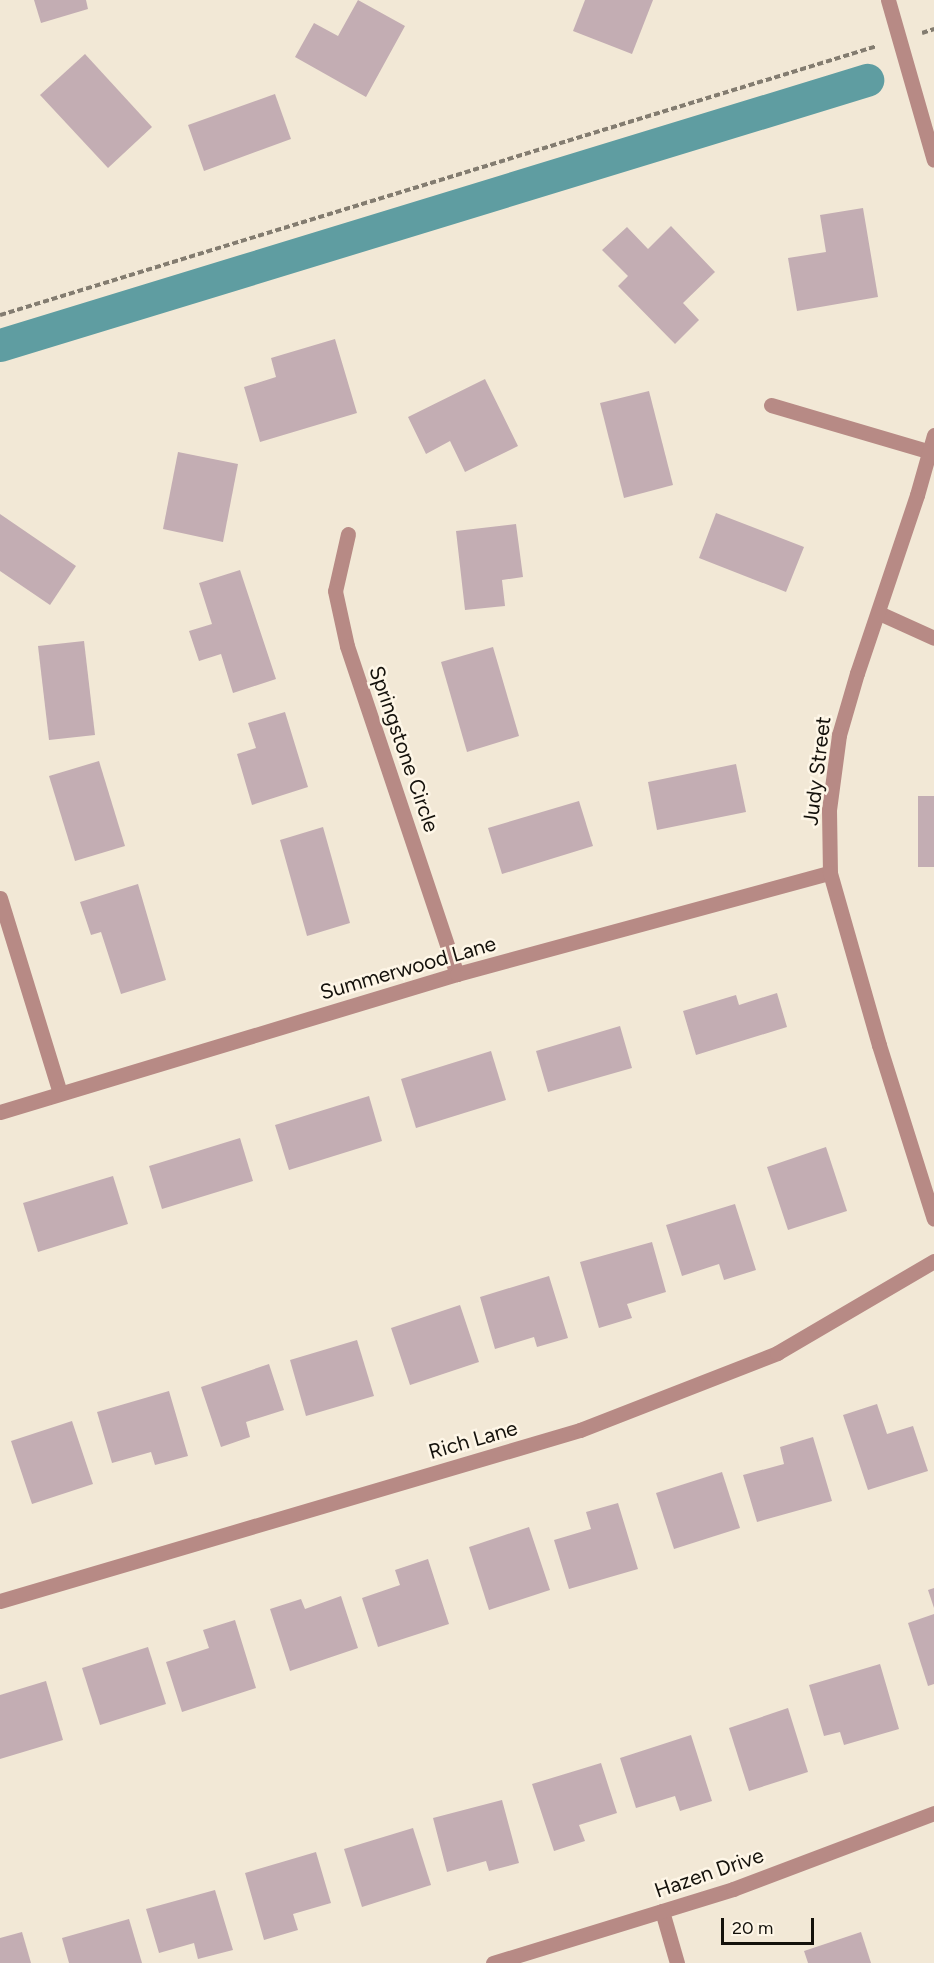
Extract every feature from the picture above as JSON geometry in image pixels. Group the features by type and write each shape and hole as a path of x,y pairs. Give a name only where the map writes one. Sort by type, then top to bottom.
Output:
{"street":[{"path":"888,0 934,160"},
{"path":"771,405 931,452"},
{"name":"Judy Street","path":"934,435 931,452 879,613 857,673 839,735 829,810 830,873 879,1045 934,1219"},
{"name":"Springstone Circle","path":"348,534 335,591 347,646 457,974"},
{"path":"879,613 934,638"},
{"name":"Summerwood Lane","path":"0,1112 457,974 830,873"},
{"path":"0,898 60,1093"},
{"name":"Rich Lane","path":"0,1601 580,1430 777,1353 934,1261"},
{"name":"Hazen Drive","path":"493,1963 733,1889 934,1813"},
{"path":"662,1911 677,1963"}],"path":[{"path":"0,315 934,29"}],"building":[{"path":"34,0 86,0 88,9 41,23"},
{"path":"358,0 405,26 366,97 295,57 314,23 338,36"},
{"path":"585,0 653,0 632,54 573,31"},
{"path":"85,54 152,127 108,168 40,95"},
{"path":"275,94 291,139 204,171 188,125"},
{"path":"863,208 878,297 797,311 788,258 826,252 820,215"},
{"path":"671,226 715,272 683,303 699,320 675,344 618,286 628,276 602,250 627,227 648,249"},
{"path":"335,339 357,413 260,442 244,387 276,377 271,358"},
{"path":"485,379 518,446 465,472 450,441 426,454 408,417"},
{"path":"649,391 673,485 624,498 600,403"},
{"path":"178,452 238,464 223,542 163,529"},
{"path":"716,513 804,547 786,592 699,558"},
{"path":"0,514 76,566 50,605 0,571"},
{"path":"516,524 523,577 502,580 505,606 465,610 456,531"},
{"path":"240,570 276,679 233,693 221,654 199,661 189,631 212,624 199,583"},
{"path":"84,641 95,735 49,740 38,646"},
{"path":"493,647 519,736 467,752 441,662"},
{"path":"285,712 308,787 252,805 237,754 256,748 248,723"},
{"path":"99,761 125,846 75,861 49,776"},
{"path":"736,764 746,812 657,830 648,782"},
{"path":"918,796 934,796 934,867 918,867"},
{"path":"579,801 593,846 502,874 488,828"},
{"path":"323,827 350,923 307,936 280,840"},
{"path":"138,884 166,980 121,994 101,932 91,935 80,902"},
{"path":"777,993 787,1027 696,1055 683,1011 736,995 739,1005"},
{"path":"620,1026 632,1068 548,1092 536,1051"},
{"path":"491,1051 506,1100 416,1128 401,1079"},
{"path":"369,1096 382,1141 289,1170 275,1125"},
{"path":"240,1138 253,1181 162,1209 149,1166"},
{"path":"826,1147 847,1211 788,1230 767,1167"},
{"path":"113,1176 128,1224 38,1252 23,1203"},
{"path":"735,1204 756,1270 724,1280 719,1264 682,1276 666,1225"},
{"path":"652,1242 666,1292 627,1304 632,1318 599,1328 580,1262"},
{"path":"549,1276 568,1338 537,1347 534,1337 495,1349 480,1297"},
{"path":"460,1305 479,1362 410,1385 391,1328"},
{"path":"357,1340 374,1396 306,1416 290,1360"},
{"path":"269,1364 284,1410 246,1422 250,1437 221,1447 201,1387"},
{"path":"169,1391 188,1456 155,1465 151,1452 112,1463 97,1412"},
{"path":"877,1404 887,1434 913,1426 928,1471 868,1490 843,1415"},
{"path":"72,1421 93,1484 32,1504 11,1441"},
{"path":"813,1437 832,1501 757,1522 743,1475 784,1464 780,1447"},
{"path":"722,1472 740,1528 674,1549 656,1493"},
{"path":"618,1503 638,1569 569,1589 554,1540 591,1529 586,1512"},
{"path":"529,1527 550,1590 489,1610 469,1547"},
{"path":"428,1559 449,1624 378,1647 362,1598 400,1585 395,1570"},
{"path":"934,1588 934,1608 928,1590"},
{"path":"341,1596 358,1648 290,1671 270,1609 301,1599 305,1609"},
{"path":"934,1614 934,1684 928,1686 908,1623"},
{"path":"235,1620 256,1688 182,1712 166,1662 209,1648 203,1630"},
{"path":"148,1647 166,1704 100,1725 82,1668"},
{"path":"880,1664 899,1729 844,1745 840,1732 824,1736 809,1685"},
{"path":"46,1681 63,1740 0,1759 0,1695"},
{"path":"788,1708 808,1772 749,1791 729,1728"},
{"path":"691,1735 712,1801 680,1811 675,1796 636,1808 620,1758"},
{"path":"601,1763 617,1813 579,1825 585,1841 554,1851 532,1784"},
{"path":"502,1800 519,1863 489,1871 486,1861 447,1872 433,1818"},
{"path":"413,1828 431,1885 362,1907 344,1849"},
{"path":"316,1852 331,1903 293,1914 298,1930 264,1940 245,1873"},
{"path":"215,1890 233,1950 198,1959 194,1943 159,1953 146,1909"},
{"path":"129,1919 142,1963 69,1963 62,1938"},
{"path":"22,1932 31,1963 0,1963 0,1938"},
{"path":"861,1932 871,1963 808,1963 804,1951"}],"waterway":[{"path":"0,345 867,80"}]}
